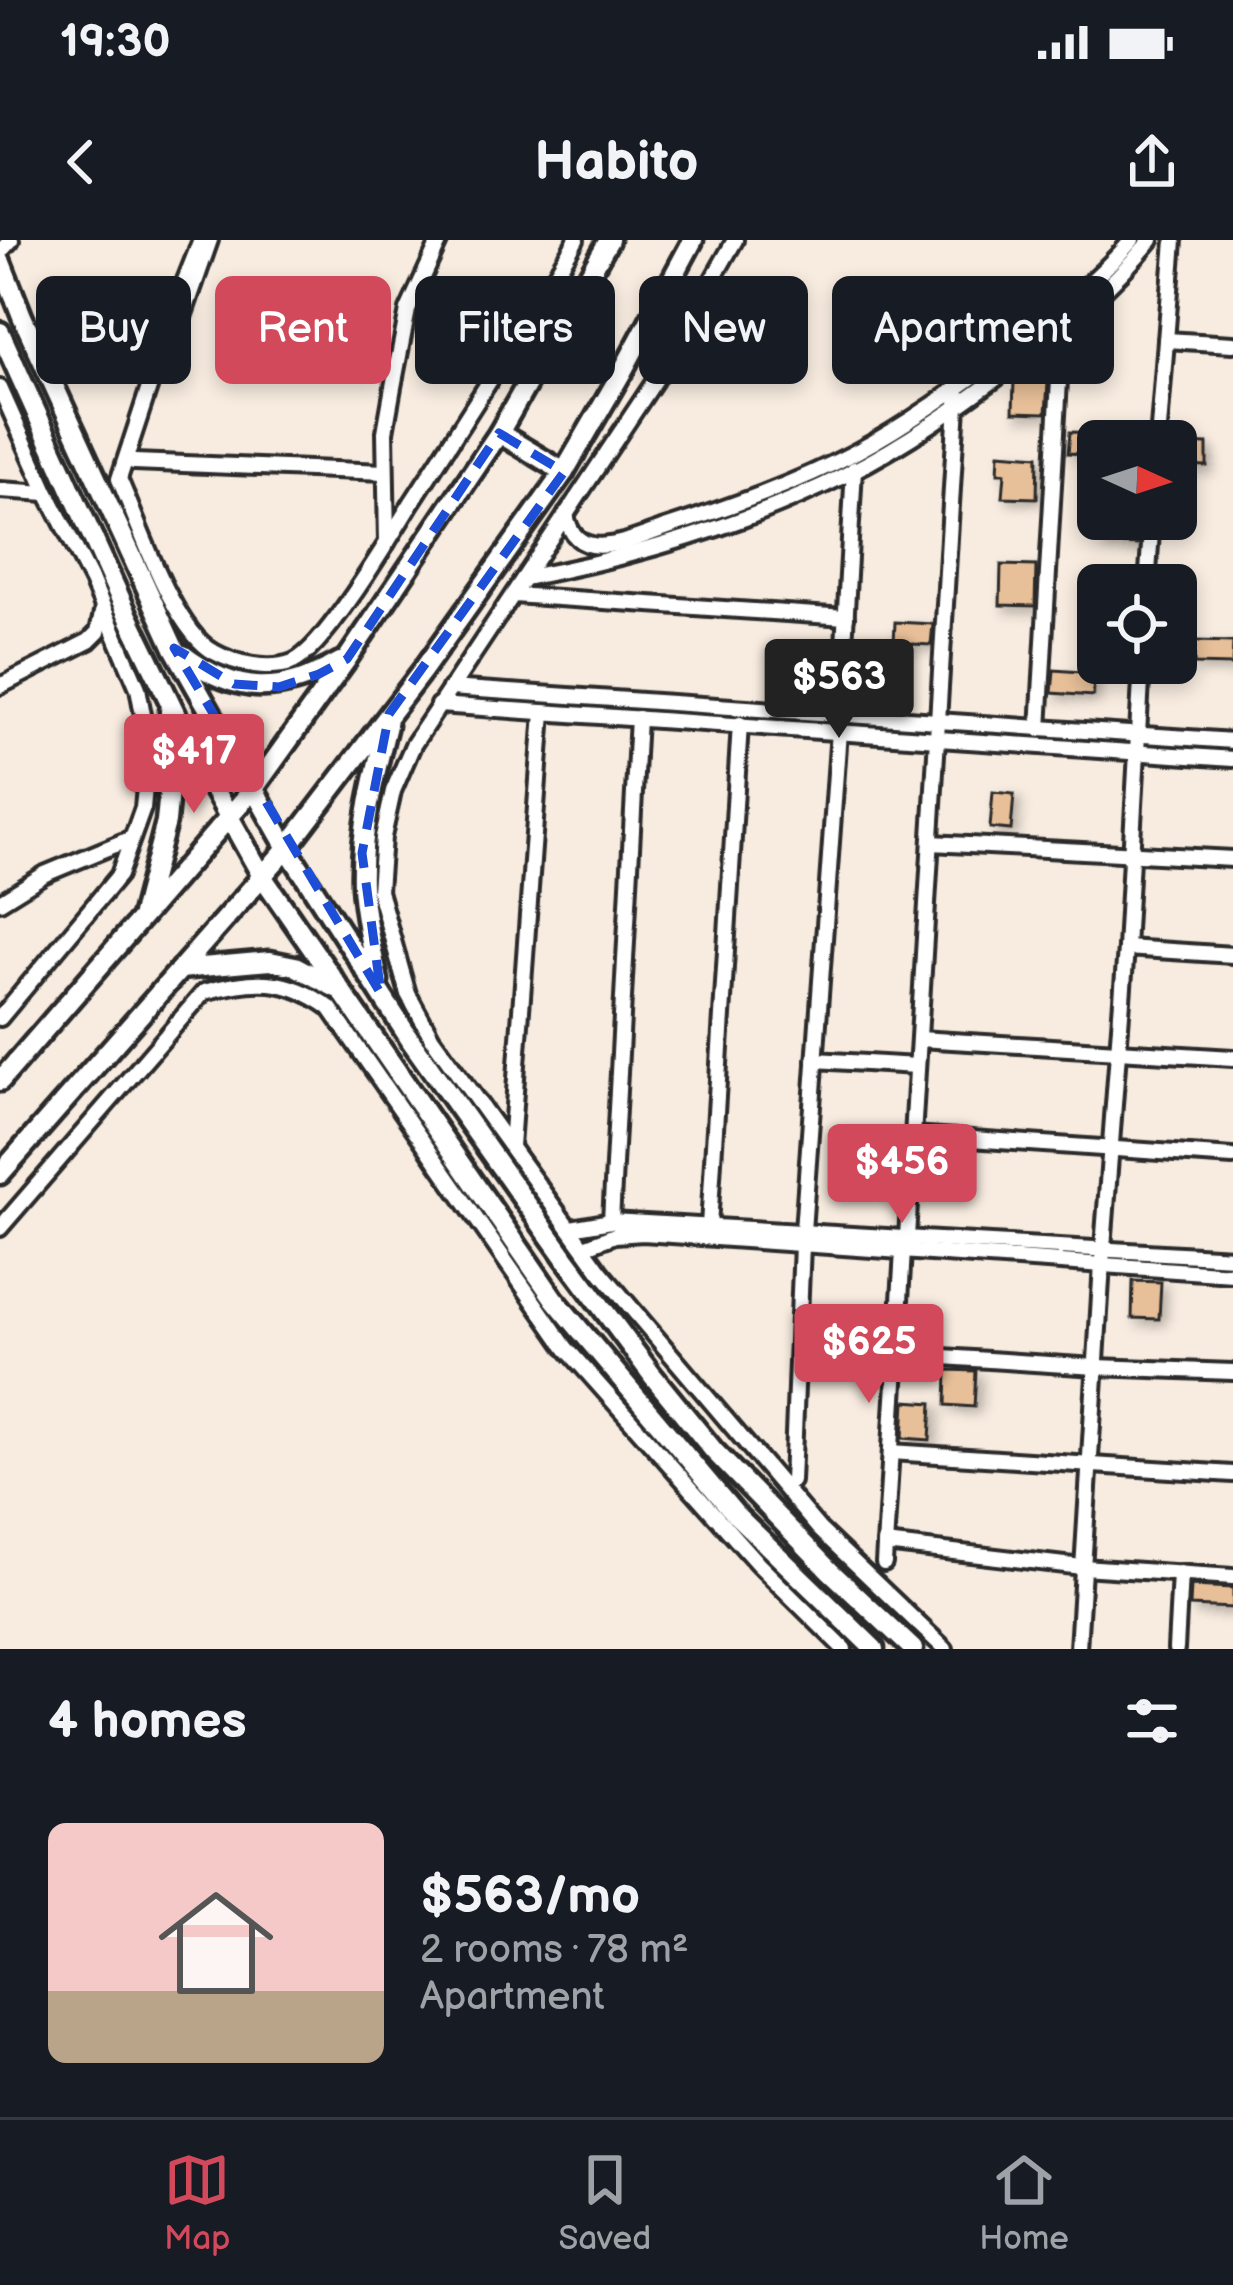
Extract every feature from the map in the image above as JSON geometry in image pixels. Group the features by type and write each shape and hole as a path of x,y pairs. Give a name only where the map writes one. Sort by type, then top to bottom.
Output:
{"main road":[{"path":"589,276 609,240"},
{"path":"0,1174 287,848 389,714 564,472 693,240"},
{"path":"0,256 22,316 174,648 287,848 380,994 565,1258 714,1451 913,1649"},
{"path":"0,332 170,704 262,876 584,1336 735,1514 874,1649"},
{"path":"0,1081 255,788 499,433 528,384"},
{"path":"499,433 564,472"},
{"path":"174,648 203,670 234,684 257,687 298,682 346,658"},
{"path":"141,919 166,822 170,704"},
{"path":"380,994 362,891 362,853 365,814 389,714"},
{"path":"180,969 270,961 295,966 340,990"}],"street":[{"path":"0,256 11,240"},
{"path":"201,240 119,479 181,618 213,652 252,665 296,661 344,608 488,384"},
{"path":"124,491 210,240"},
{"path":"386,543 386,433 408,310 440,240"},
{"path":"555,276 576,240"},
{"path":"735,240 654,382 413,745 392,790 382,837 379,891 408,994 432,1038 600,1271 819,1529 944,1649"},
{"path":"566,514 568,527 586,544 623,542 723,509 853,454 958,388 1064,305 1132,240"},
{"path":"1114,281 1150,240"},
{"path":"1159,420 1174,240"},
{"path":"1166,340 1233,344"},
{"path":"524,578 580,568 728,526 854,470 956,410 990,384"},
{"path":"1039,729 1059,384"},
{"path":"0,388 138,688 149,746 143,808 119,875 0,1018"},
{"path":"884,1563 958,388"},
{"path":"134,462 385,472"},
{"path":"791,1481 854,470"},
{"path":"0,490 47,493"},
{"path":"0,686 98,632 104,609 102,561"},
{"path":"513,595 846,617"},
{"path":"1078,1649 1141,684"},
{"path":"450,688 1233,759"},
{"path":"438,705 740,724 839,724"},
{"path":"511,1146 543,712"},
{"path":"611,1221 638,718"},
{"path":"709,1226 740,724"},
{"path":"938,730 1039,729 1233,742"},
{"path":"0,902 45,874 132,838"},
{"path":"931,843 1233,859"},
{"path":"1126,948 1233,955"},
{"path":"0,1228 204,992 232,984 287,983 312,994 330,1008 566,1348 758,1564 844,1649"},
{"path":"919,1039 1233,1058"},
{"path":"815,1060 917,1066"},
{"path":"913,1135 1233,1156"},
{"path":"571,1228 611,1221 709,1226 803,1238"},
{"path":"584,1247 615,1235 643,1232 1233,1256"},
{"path":"905,1244 1103,1266 1233,1274"},
{"path":"896,1354 1233,1372"},
{"path":"891,1452 1233,1474"},
{"path":"885,1544 1082,1567 1233,1576"},
{"path":"1176,1649 1180,1573"}],"highlighted area":[{"path":"499,433 564,472 389,714 362,853 381,994 174,648 234,684 279,687 319,674 347,659"}],"building":[{"path":"1014,384 1048,384 1046,413 1013,412"},
{"path":"1070,432 1077,432 1077,454 1068,453"},
{"path":"1197,444 1207,444 1207,466 1197,466"},
{"path":"999,453 1038,456 1037,498 1003,497 1005,473 998,473"},
{"path":"1099,540 1139,540 1139,545"},
{"path":"1001,565 1036,566 1035,606 1000,605"},
{"path":"895,622 933,624 931,645 894,643"},
{"path":"1197,641 1233,642 1232,665 1197,664"},
{"path":"1054,670 1077,672 1077,684 1094,684 1093,696 1052,693"},
{"path":"993,792 1014,794 1011,830 990,828"},
{"path":"1133,1281 1161,1282 1159,1319 1132,1318"},
{"path":"947,1370 976,1371 974,1407 946,1405"},
{"path":"905,1401 932,1403 930,1440 903,1438"},
{"path":"1191,1586 1233,1588 1233,1608 1190,1606"}]}
